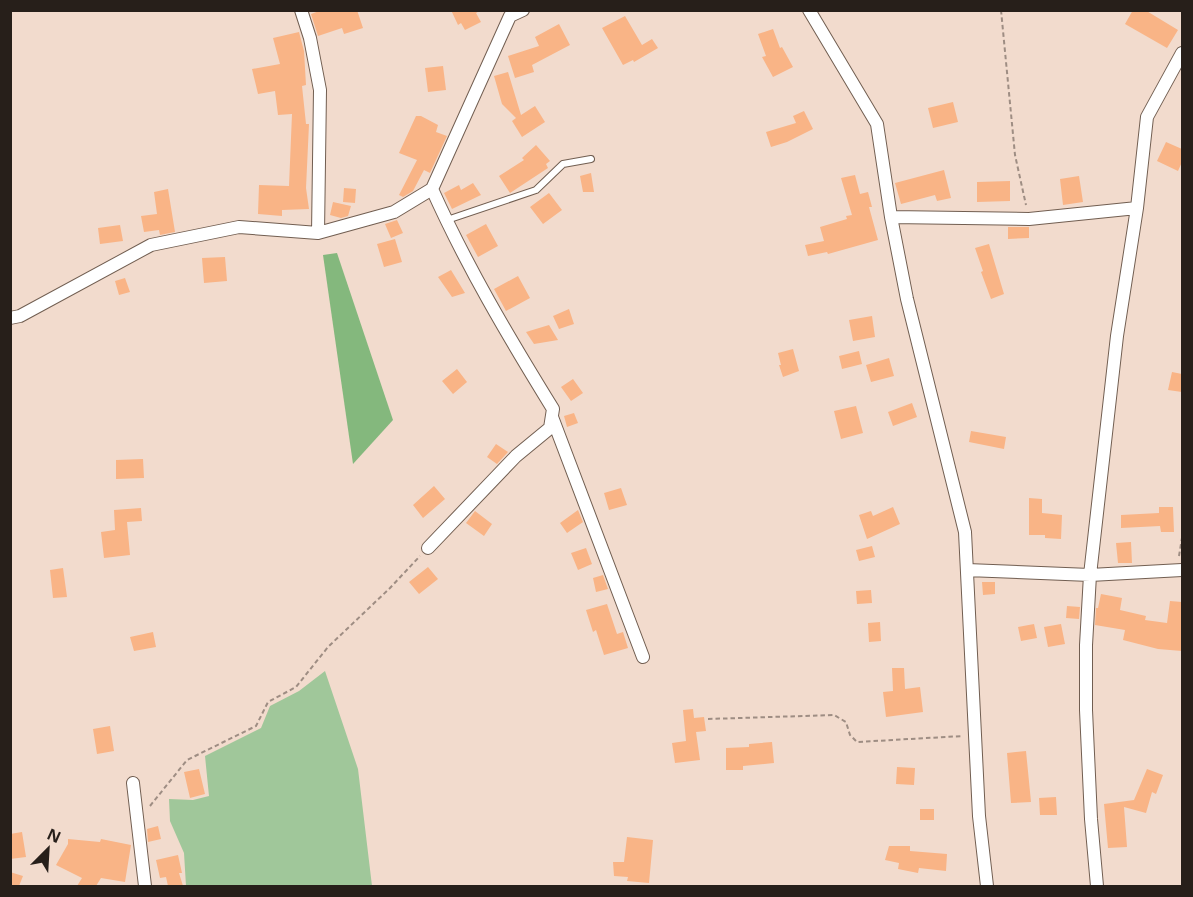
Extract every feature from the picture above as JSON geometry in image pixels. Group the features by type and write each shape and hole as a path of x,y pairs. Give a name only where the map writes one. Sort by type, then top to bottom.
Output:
{"street":[{"path":"301,10 310,38 320,90 318,233"},
{"path":"10,318 20,316 151,245 239,227 318,233 394,212 432,189 510,16 523,10"},
{"path":"809,10 877,124 891,217 907,299 965,532 979,816 987,886"},
{"path":"1097,886 1091,819 1086,710 1086,645 1090,575 1117,336 1137,208 1147,117 1182,53"},
{"path":"428,548 516,456 550,428 553,408 457,246 432,189"},
{"path":"891,217 1029,219 1137,208"},
{"path":"552,416 643,657"},
{"path":"967,570 1090,575 1180,570"},
{"path":"133,783 145,886"}],"lane":[{"path":"446,220 536,190 563,164 591,159"}],"path":[{"path":"1001,10 1015,154 1029,219"},
{"path":"1180,570 1182,538"},
{"path":"138,822 187,760 256,726 268,702 296,687 328,647 428,548"},
{"path":"708,719 834,716 846,722 850,735 857,742 975,735"}],"green space":[{"path":"337,253 393,420 353,464 323,255"},
{"path":"325,671 358,769 372,886 186,886 184,853 170,821 169,799 193,800 209,796 205,756 261,728 270,706 299,691"}],"building":[{"path":"322,10 357,10 363,28 344,34 342,28 318,36 311,14"},
{"path":"451,10 481,10 476,13 481,22 465,30 461,23 458,25"},
{"path":"1133,10 1145,10 1178,30 1167,48 1125,24"},
{"path":"625,16 642,45 652,39 658,48 634,62 633,60 623,65 602,28"},
{"path":"559,24 570,45 532,65 534,72 515,78 508,56 539,46 535,37"},
{"path":"773,29 780,48 782,47 793,67 773,77 762,57 766,56 758,34"},
{"path":"299,32 304,51 306,85 302,86 306,124 309,124 306,188 309,209 282,210 282,216 258,214 259,185 289,186 292,114 278,115 275,91 258,94 252,69 280,64 273,38"},
{"path":"443,66 446,90 428,92 425,68"},
{"path":"508,72 521,115 535,106 545,122 522,137 512,121 516,118 502,104 494,76"},
{"path":"953,102 958,122 933,128 928,108"},
{"path":"804,111 813,129 771,147 766,132 796,123 793,116"},
{"path":"416,116 421,116 438,125 436,132 447,136 430,173 424,170 413,191 403,197 399,195 417,160 399,153"},
{"path":"1166,142 1182,149 1182,162 1178,171 1157,161"},
{"path":"536,145 550,161 546,164 548,168 510,193 499,176 524,160 522,158"},
{"path":"944,170 951,198 937,201 935,195 901,204 895,183"},
{"path":"591,173 594,192 583,192 580,176"},
{"path":"855,175 860,194 868,192 872,207 869,207 878,240 828,254 827,252 808,256 805,245 824,241 820,227 847,219 846,216 852,215 841,178"},
{"path":"1079,176 1083,202 1063,205 1060,179"},
{"path":"1010,181 1010,201 977,202 977,182"},
{"path":"473,183 481,195 452,209 444,193 459,185 461,190"},
{"path":"344,188 356,189 355,203 343,202"},
{"path":"168,189 175,232 160,235 159,230 144,232 141,216 157,214 154,192"},
{"path":"549,193 562,210 543,224 530,207"},
{"path":"333,202 351,206 348,216 341,218 330,215"},
{"path":"397,220 403,233 391,238 385,224"},
{"path":"486,224 498,246 478,257 466,235"},
{"path":"120,225 123,241 100,244 98,228"},
{"path":"1008,227 1029,227 1029,238 1008,239"},
{"path":"395,239 402,262 384,267 377,244"},
{"path":"989,244 1004,294 991,299 975,248"},
{"path":"225,257 227,281 204,283 202,258"},
{"path":"451,270 465,293 452,297 438,277"},
{"path":"518,276 530,298 506,311 494,289"},
{"path":"125,278 130,292 119,295 115,281"},
{"path":"569,309 574,324 559,329 553,316"},
{"path":"872,316 875,337 853,341 849,320"},
{"path":"549,325 558,340 534,344 526,332"},
{"path":"793,349 799,371 783,377 778,353"},
{"path":"859,351 862,364 842,369 839,356"},
{"path":"889,358 894,376 871,382 866,365"},
{"path":"457,369 467,382 453,394 442,381"},
{"path":"1172,372 1182,374 1182,392 1168,390"},
{"path":"573,379 583,393 571,401 561,387"},
{"path":"912,403 917,417 893,426 888,412"},
{"path":"856,406 863,433 841,439 834,411"},
{"path":"574,413 578,423 567,427 564,416"},
{"path":"971,431 1006,437 1004,449 969,442"},
{"path":"496,444 508,452 497,464 487,457"},
{"path":"143,459 144,478 116,479 116,460"},
{"path":"434,486 445,499 423,518 413,505"},
{"path":"621,488 627,505 609,510 604,493"},
{"path":"1029,498 1042,499 1042,513 1062,515 1061,539 1045,538 1045,535 1029,535"},
{"path":"893,507 900,524 867,539 859,515 871,511 873,516"},
{"path":"1159,507 1173,507 1174,532 1161,532 1160,526 1121,528 1121,515 1159,513"},
{"path":"141,508 142,521 127,522 130,555 104,558 101,532 115,530 114,510"},
{"path":"578,510 583,522 567,533 560,523"},
{"path":"475,511 492,524 484,536 466,523"},
{"path":"1131,542 1132,563 1118,563 1116,543"},
{"path":"872,546 875,557 859,561 856,550"},
{"path":"586,548 592,564 578,570 571,553"},
{"path":"428,567 438,579 419,594 409,582"},
{"path":"63,568 67,597 53,598 50,570"},
{"path":"603,575 608,589 596,592 593,578"},
{"path":"982,582 995,582 995,594 983,595"},
{"path":"871,590 872,603 857,604 856,591"},
{"path":"1101,594 1122,598 1120,610 1146,616 1145,620 1167,623 1170,601 1182,602 1182,651 1158,649 1123,640 1125,630 1095,625 1096,608 1098,608"},
{"path":"607,604 617,634 623,632 628,648 604,655 596,630 593,632 586,610"},
{"path":"1067,606 1080,607 1079,619 1066,618"},
{"path":"880,622 881,641 869,642 868,623"},
{"path":"1034,624 1037,638 1021,641 1018,627"},
{"path":"1061,624 1065,644 1048,647 1044,627"},
{"path":"153,632 156,647 134,651 130,637"},
{"path":"892,668 904,668 905,689 920,687 923,712 886,717 883,692 893,691"},
{"path":"693,709 694,718 704,717 706,731 696,732 700,760 675,763 672,743 686,741 683,710"},
{"path":"110,726 114,751 97,754 93,729"},
{"path":"772,742 774,763 743,766 743,770 726,770 726,748 749,747 749,744"},
{"path":"1026,751 1031,802 1011,803 1007,753"},
{"path":"897,767 915,768 914,785 896,784"},
{"path":"199,769 205,794 190,798 184,772"},
{"path":"1147,769 1163,775 1156,794 1152,792 1146,813 1124,807 1127,847 1108,848 1104,804 1134,800"},
{"path":"1056,797 1057,815 1040,815 1039,798"},
{"path":"920,809 934,809 934,820 920,820"},
{"path":"158,826 161,839 148,842 147,829"},
{"path":"22,832 26,857 10,859 10,834"},
{"path":"627,837 653,840 649,883 627,881 628,877 614,876 613,862 624,862"},
{"path":"68,839 100,842 101,839 131,845 125,882 101,878 96,886 77,886 82,878 56,865 68,844"},
{"path":"889,846 910,846 910,851 947,854 946,871 919,868 918,873 898,869 899,863 885,860"},
{"path":"178,855 182,873 179,873 183,886 168,886 166,877 160,878 156,860"},
{"path":"10,872 23,876 19,886 10,886"}]}
